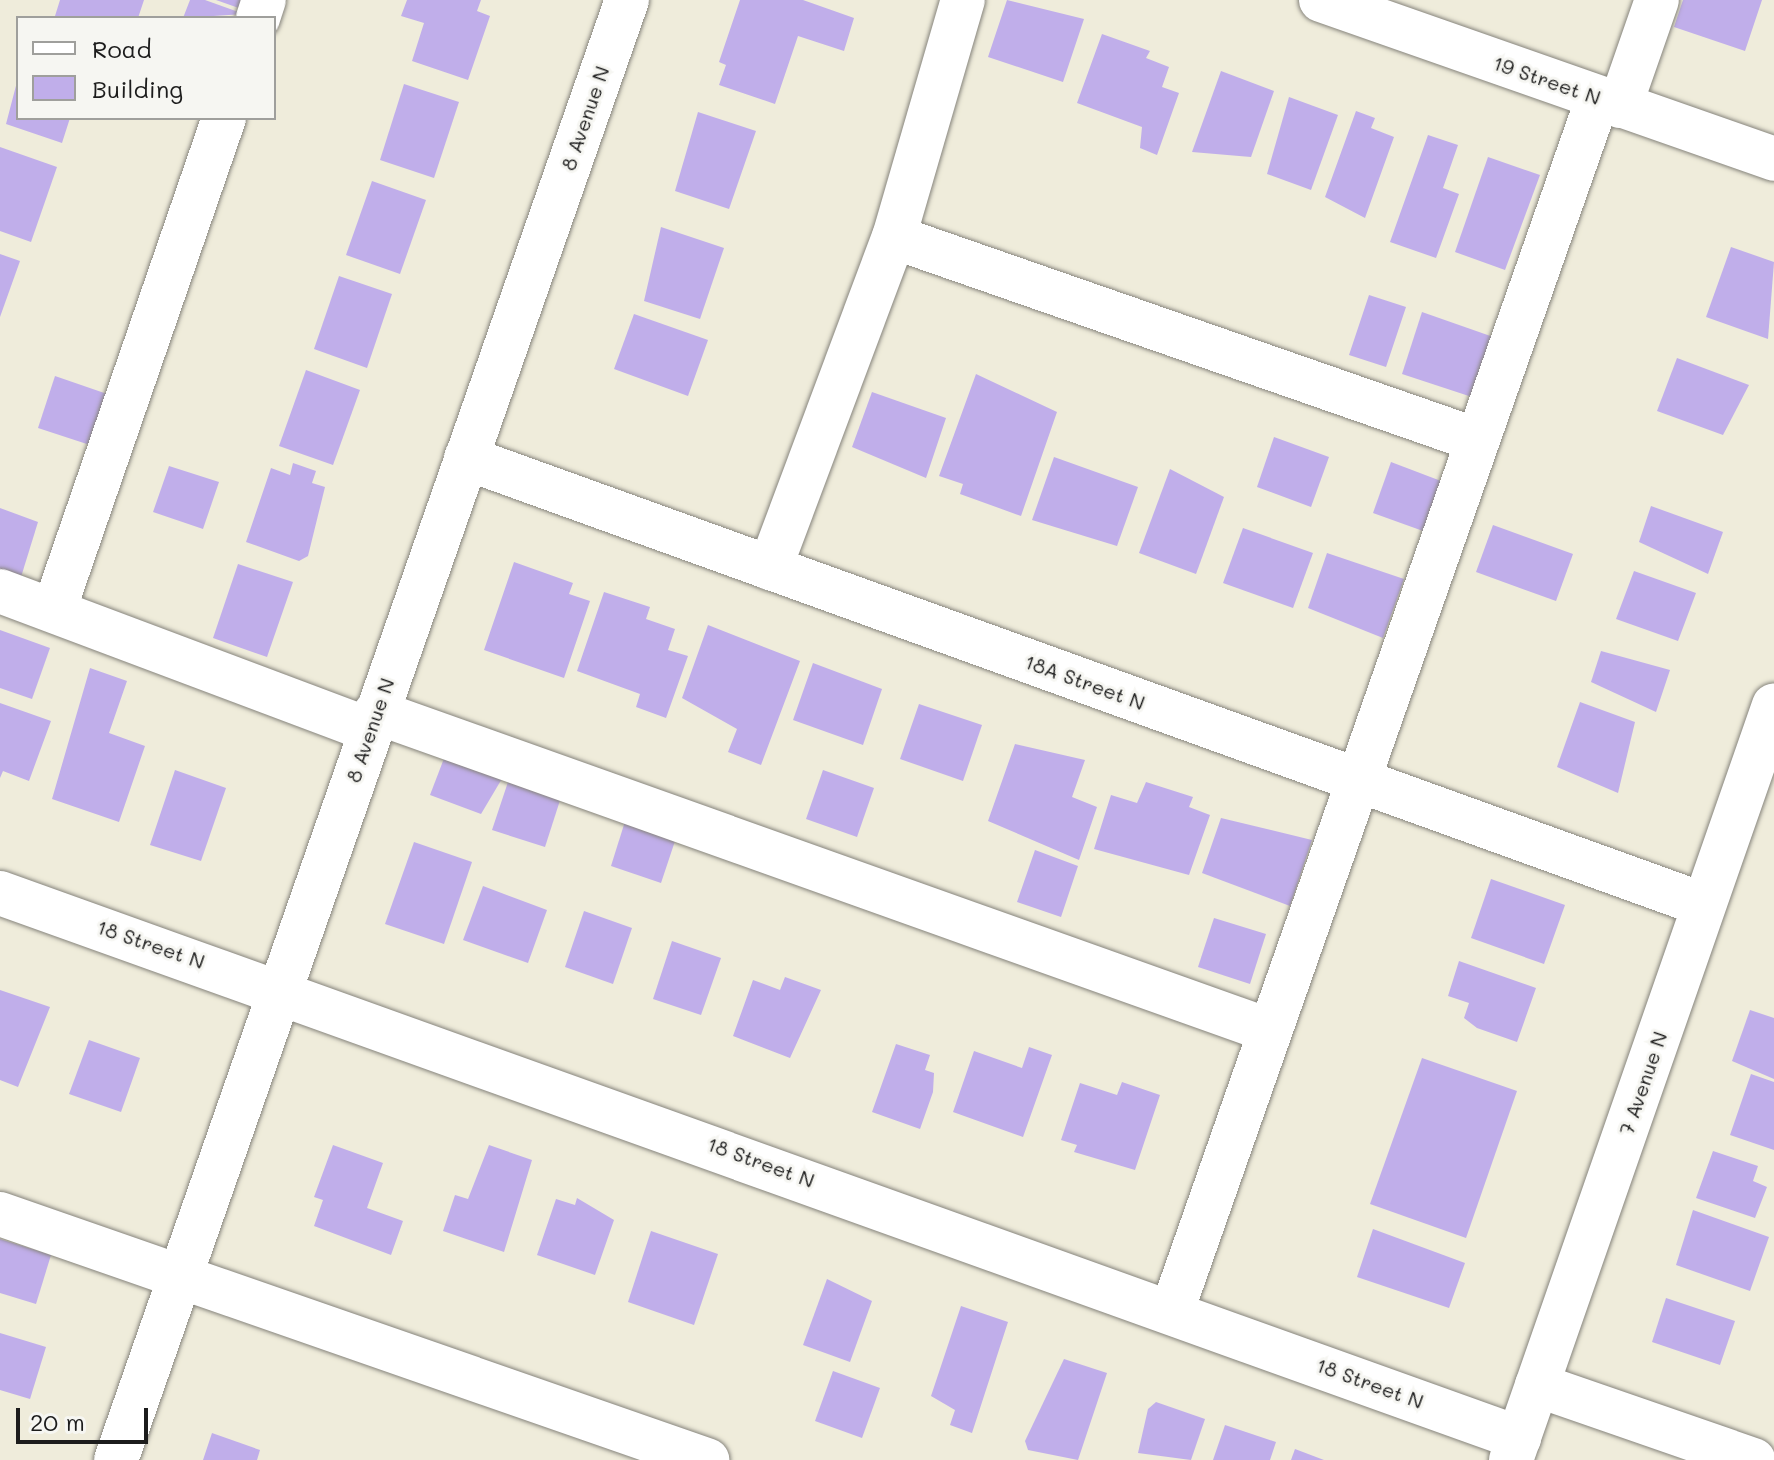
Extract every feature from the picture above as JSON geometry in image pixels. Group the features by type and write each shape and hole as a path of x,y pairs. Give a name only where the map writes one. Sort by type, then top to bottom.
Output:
{"street":[{"name":"8 Avenue N","path":"116,1460 627,0"},
{"path":"770,568 894,237 963,0"},
{"name":"19 Street N","path":"1321,0 1774,159"},
{"path":"1172,1311 1354,778 1474,439 1609,102 1657,0"},
{"path":"54,610 223,120"},
{"path":"894,237 1474,439"},
{"name":"18A Street N","path":"466,458 1704,905"},
{"path":"0,591 1268,1030"},
{"name":"7 Avenue N","path":"1515,1449 1774,705"},
{"name":"18 Street N","path":"0,893 280,988 1172,1311 1515,1449"},
{"path":"0,1214 179,1282 707,1460"},
{"path":"1537,1385 1753,1460"}],"building":[{"path":"60,0 144,0 139,16 55,16"},
{"path":"190,0 205,0 244,14 214,16 184,16"},
{"path":"216,0 254,0 250,12"},
{"path":"407,0 481,0 477,11 490,16 468,80 412,61 424,23 401,16"},
{"path":"740,0 803,0 854,18 844,51 798,36 775,104 719,85 726,65 719,62"},
{"path":"1007,0 1084,19 1063,82 988,57"},
{"path":"1683,0 1762,0 1745,51 1674,27"},
{"path":"1102,34 1150,51 1146,58 1169,67 1162,87 1179,93 1157,155 1140,148 1142,127 1077,103"},
{"path":"1221,71 1274,91 1251,157 1192,152"},
{"path":"404,84 459,102 434,178 380,160"},
{"path":"16,86 16,120 69,120 62,143 6,124"},
{"path":"1289,97 1338,115 1311,190 1267,174"},
{"path":"1356,111 1375,118 1371,128 1394,137 1365,218 1325,197"},
{"path":"698,112 756,131 729,209 675,191"},
{"path":"1428,135 1458,145 1443,188 1459,194 1436,258 1390,242"},
{"path":"0,147 57,167 31,242 0,231"},
{"path":"1488,157 1540,175 1505,270 1455,252"},
{"path":"372,181 426,200 400,274 346,255"},
{"path":"661,227 724,248 700,319 644,301"},
{"path":"1731,247 1774,262 1768,339 1706,317"},
{"path":"0,254 20,261 0,317"},
{"path":"339,276 392,294 367,368 314,349"},
{"path":"1369,295 1406,307 1386,367 1349,355"},
{"path":"1422,312 1499,339 1478,399 1402,374"},
{"path":"634,314 708,340 688,396 614,369"},
{"path":"1677,358 1749,385 1723,435 1657,411"},
{"path":"306,370 360,390 333,465 279,446"},
{"path":"976,374 1057,412 1021,516 960,494 963,484 939,476"},
{"path":"55,376 113,396 96,447 38,428"},
{"path":"872,392 946,418 926,478 852,447"},
{"path":"1274,437 1329,457 1311,507 1257,487"},
{"path":"1054,457 1138,487 1117,546 1032,520"},
{"path":"1391,462 1441,481 1423,531 1373,513"},
{"path":"293,463 316,471 312,483 325,487 308,556 299,561 246,542 271,468 290,475"},
{"path":"169,466 219,482 203,529 153,512"},
{"path":"1170,469 1224,497 1196,574 1139,553"},
{"path":"1651,506 1723,532 1708,574 1639,542"},
{"path":"0,508 38,522 21,577 0,570"},
{"path":"1493,525 1573,554 1556,601 1476,572"},
{"path":"1243,528 1313,553 1293,608 1223,583"},
{"path":"1327,553 1404,579 1383,638 1308,608"},
{"path":"514,562 573,583 569,594 590,601 564,678 484,650"},
{"path":"238,564 293,582 267,657 213,638"},
{"path":"1634,571 1696,593 1678,641 1616,619"},
{"path":"604,592 650,607 646,619 675,629 668,650 688,656 666,718 636,707 640,694 577,671"},
{"path":"708,625 800,661 761,765 728,752 737,729 682,698"},
{"path":"0,630 50,648 32,699 0,688"},
{"path":"1601,651 1670,670 1656,712 1591,682"},
{"path":"813,663 882,689 863,745 793,720"},
{"path":"90,668 127,681 109,733 145,746 119,822 52,799"},
{"path":"1580,702 1635,722 1618,793 1557,767"},
{"path":"0,703 51,721 29,781 3,771 0,778"},
{"path":"919,704 982,725 963,781 900,759"},
{"path":"1015,744 1085,760 1072,797 1097,807 1079,860 988,821"},
{"path":"448,748 503,777 481,814 430,795"},
{"path":"175,770 226,788 201,861 150,845"},
{"path":"823,770 874,788 857,837 806,819"},
{"path":"511,773 563,791 545,847 492,830"},
{"path":"1146,782 1193,797 1189,807 1210,815 1189,875 1094,849 1111,795 1137,803"},
{"path":"627,815 678,832 661,883 611,866"},
{"path":"1221,818 1312,840 1290,906 1202,873"},
{"path":"414,842 472,862 444,944 385,924"},
{"path":"1035,850 1078,866 1061,917 1017,902"},
{"path":"1491,879 1565,905 1544,964 1471,938"},
{"path":"483,886 547,910 528,963 463,940"},
{"path":"584,911 632,928 613,984 565,967"},
{"path":"1214,918 1266,934 1250,984 1198,967"},
{"path":"672,941 721,958 701,1015 653,999"},
{"path":"1459,961 1536,988 1517,1042 1477,1028 1464,1018 1469,1003 1448,996"},
{"path":"785,977 821,990 790,1058 733,1036 753,980 780,990"},
{"path":"0,990 50,1007 18,1087 0,1080"},
{"path":"1750,1010 1774,1018 1774,1079 1732,1061"},
{"path":"89,1040 140,1058 121,1112 69,1094"},
{"path":"896,1044 930,1055 925,1070 934,1073 933,1092 920,1129 872,1112"},
{"path":"1029,1047 1052,1055 1023,1137 953,1112 974,1051 1022,1068"},
{"path":"1422,1058 1517,1091 1466,1238 1370,1204"},
{"path":"1751,1074 1774,1082 1774,1150 1730,1135"},
{"path":"1122,1082 1160,1095 1135,1170 1074,1152 1077,1145 1061,1140 1080,1083 1117,1095"},
{"path":"333,1145 383,1163 367,1208 403,1221 391,1255 314,1226 323,1200 314,1197"},
{"path":"489,1145 532,1160 504,1252 443,1231 455,1195 468,1199"},
{"path":"1713,1151 1758,1166 1753,1181 1767,1187 1755,1218 1696,1198"},
{"path":"577,1198 614,1220 595,1275 537,1255 556,1199 575,1205"},
{"path":"1693,1210 1769,1237 1750,1291 1676,1265"},
{"path":"1373,1229 1465,1263 1449,1308 1357,1277"},
{"path":"651,1231 718,1254 694,1325 628,1302"},
{"path":"0,1239 51,1255 36,1304 0,1293"},
{"path":"827,1279 872,1301 850,1362 803,1345"},
{"path":"1666,1298 1735,1321 1720,1365 1652,1342"},
{"path":"961,1306 1008,1322 972,1433 950,1425 955,1410 931,1396"},
{"path":"0,1333 46,1347 30,1399 0,1390"},
{"path":"1064,1359 1107,1373 1078,1460 1028,1450 1025,1441"},
{"path":"833,1371 880,1388 862,1438 815,1421"},
{"path":"1156,1402 1205,1419 1191,1460 1138,1453 1148,1409"},
{"path":"1225,1425 1276,1442 1270,1460 1213,1460"},
{"path":"212,1433 260,1450 257,1460 203,1460"},
{"path":"1295,1449 1324,1460 1291,1460"}]}
